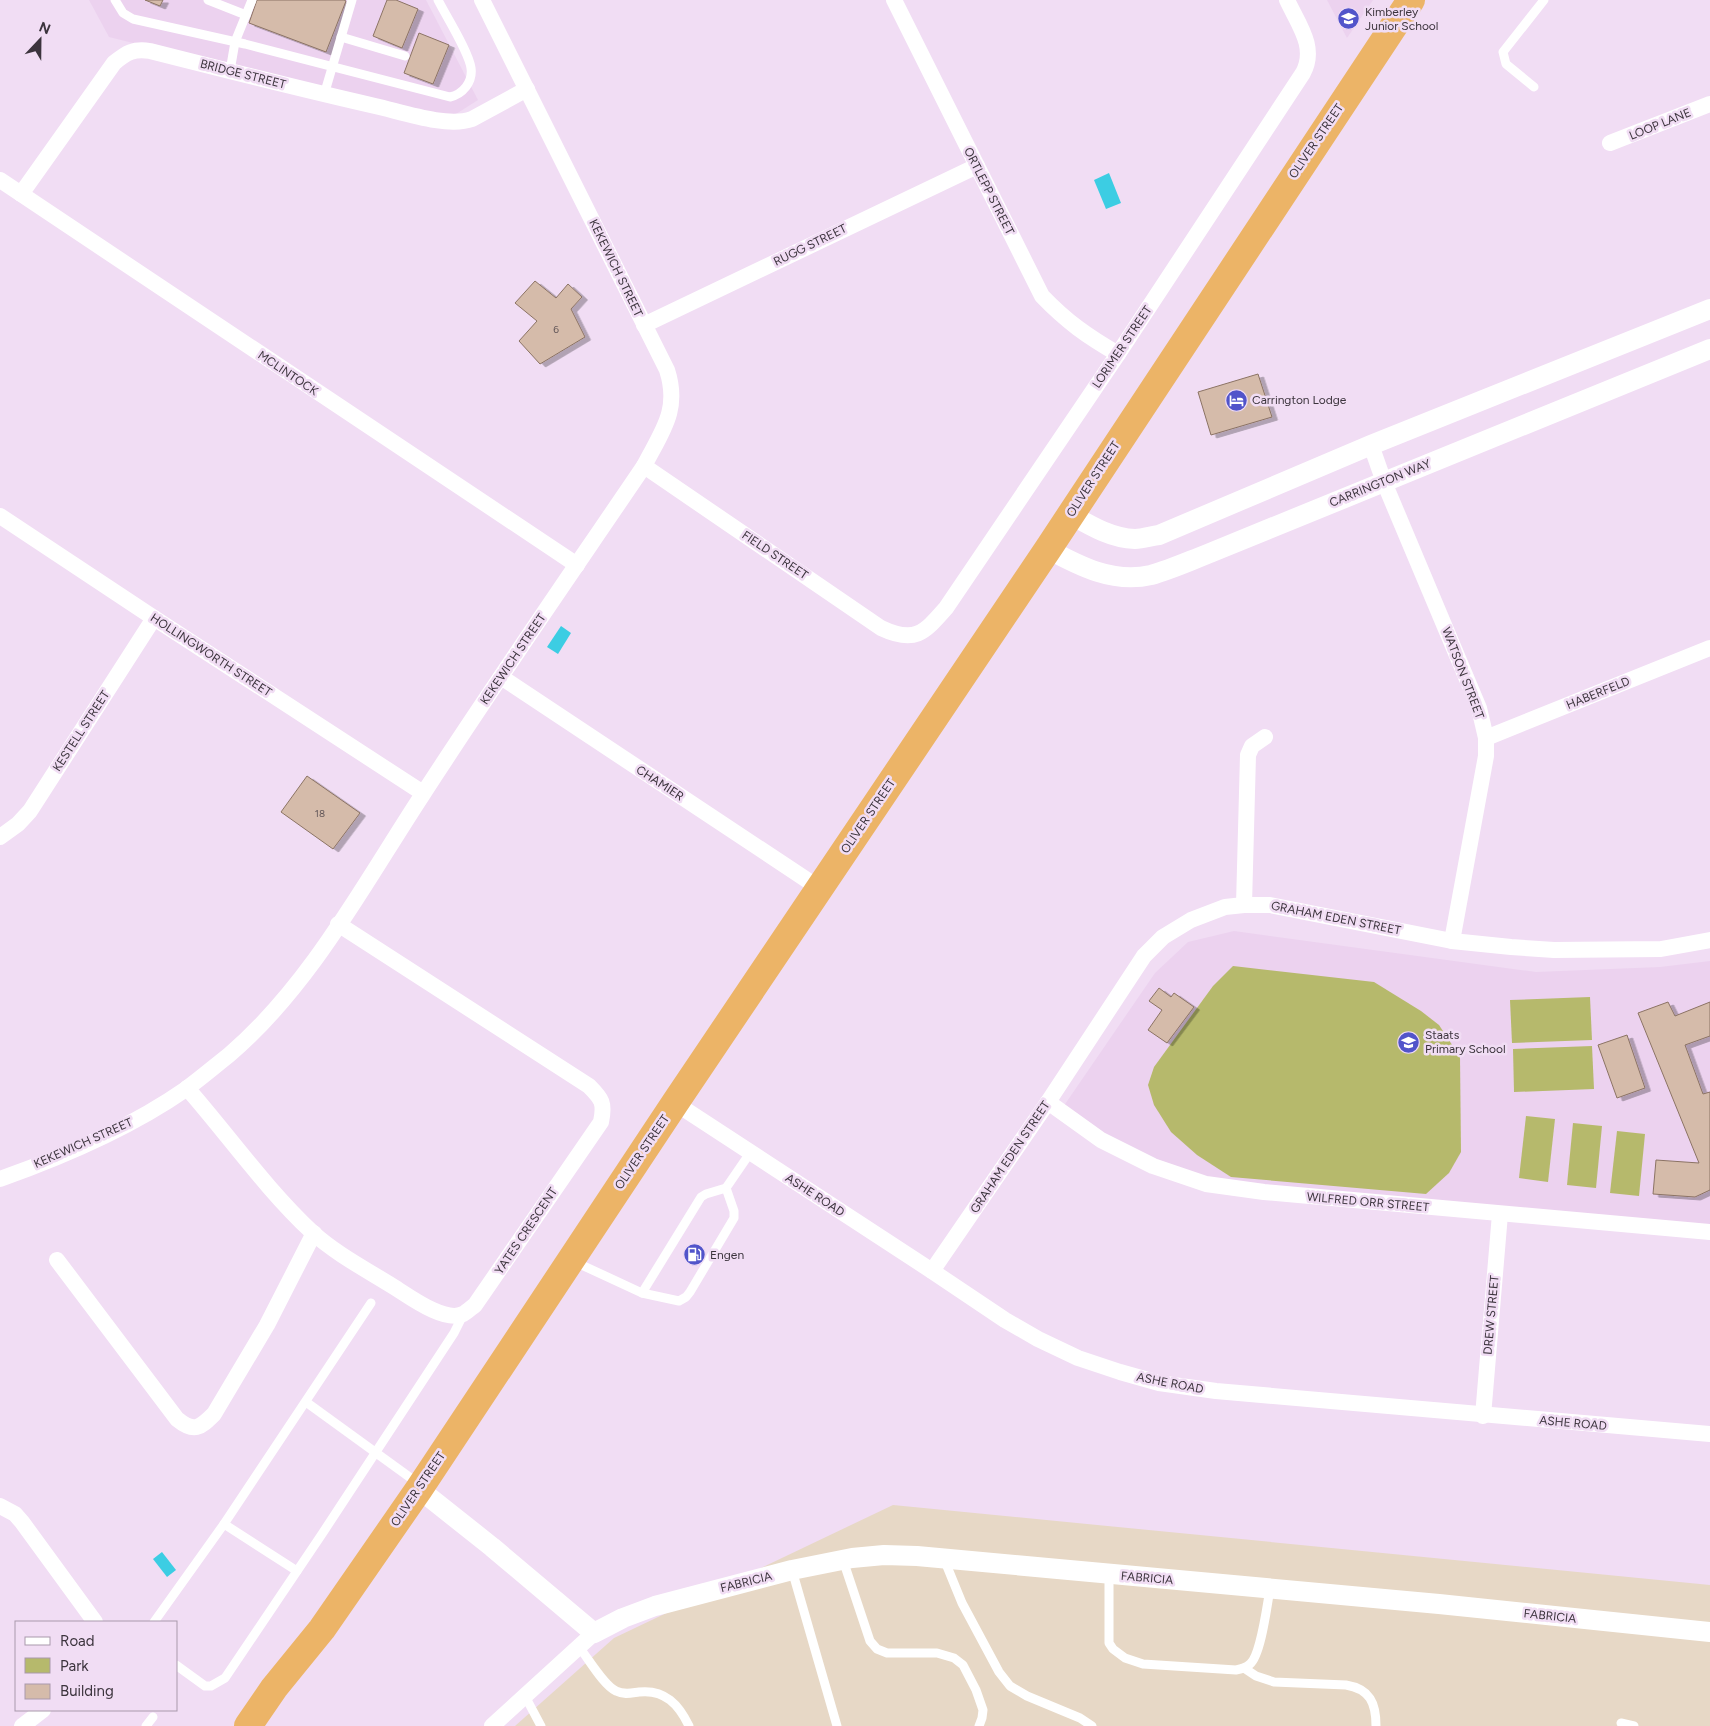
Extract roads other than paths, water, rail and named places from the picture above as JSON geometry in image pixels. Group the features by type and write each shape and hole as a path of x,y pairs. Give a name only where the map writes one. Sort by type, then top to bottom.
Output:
{"highway":[{"name":"OLIVER STREET","path":"248,1726 274,1688 322,1629 420,1487 674,1103 1048,549 1411,0"},
{"name":"OLIVER STREET","path":"268,1726 309,1659 322,1629"}],"street":[{"name":"KEKEWICH STREET","path":"0,1179 108,1134 144,1115 187,1088 231,1053 258,1027 298,981 338,924 423,793 644,466 668,420 672,405 672,385 667,370 482,0"},
{"name":"ORTLEPP STREET","path":"894,0 1042,296 1068,322 1118,354"},
{"name":"LORIMER STREET","path":"910,636 921,633 946,608 1118,354 1303,73 1309,60 1307,41 1287,0"},
{"name":"BRIDGE STREET","path":"21,194 114,63 124,54 133,50 150,50 324,95 444,122 472,119 526,89"},
{"name":"LOOP LANE","path":"1610,143 1710,104"},
{"name":"RUGG STREET","path":"644,325 977,166"},
{"name":"MCLINTOCK","path":"0,180 577,565"},
{"path":"1070,514 1114,536 1136,539 1159,535 1371,445 1710,309"},
{"name":"CARRINGTON WAY","path":"1048,549 1091,570 1109,576 1124,578 1152,575 1710,349"},
{"name":"WATSON STREET","path":"1371,445 1384,482 1479,708 1486,738 1486,756 1452,941"},
{"name":"FIELD STREET","path":"644,466 881,628 894,634 910,636"},
{"name":"HOLLINGWORTH STREET","path":"0,516 423,793"},
{"name":"KESTELL STREET","path":"0,837 18,824 30,810 154,618"},
{"name":"HABERFELD","path":"1486,738 1710,648"},
{"name":"CHAMIER","path":"501,677 819,888"},
{"path":"1244,905 1248,756 1252,746 1265,737"},
{"name":"GRAHAM EDEN STREET","path":"932,1271 1048,1102 1144,956 1164,937 1191,920 1225,907 1270,905 1452,941 1554,950 1661,949 1710,940"},
{"name":"YATES CRESCENT","path":"338,924 589,1086 599,1096 603,1108 600,1122 595,1130 475,1305 463,1315"},
{"path":"187,1088 276,1195 314,1233 348,1258 428,1307 450,1316 463,1315"},
{"name":"WILFRED ORR STREET","path":"1048,1102 1101,1140 1152,1166 1206,1184 1264,1192 1710,1232"},
{"name":"ASHE ROAD","path":"674,1103 1005,1320 1038,1339 1078,1358 1159,1383 1216,1391 1483,1416 1710,1434"},
{"name":"DREW STREET","path":"1483,1416 1500,1214"},
{"path":"57,1260 177,1419 187,1427 196,1428 204,1424 214,1414 267,1325 314,1233"},
{"path":"420,1487 594,1633"},
{"path":"0,1506 19,1518 95,1621"},
{"name":"FABRICIA","path":"492,1726 594,1633 623,1618 655,1606 792,1570 843,1559 884,1555 1270,1589 1710,1632"},
{"path":"22,1726 42,1711"}],"lane":[{"path":"114,0 123,14 133,19 235,42 450,97 457,95 466,88 471,77 471,70 463,48 438,0"},
{"path":"208,0 246,15"},
{"path":"230,71 235,42 252,0"},
{"path":"324,95 352,0"},
{"path":"1534,87 1506,64 1503,52 1544,0"},
{"path":"341,37 405,56"},
{"path":"642,1293 701,1197 726,1188 750,1153"},
{"path":"571,1260 642,1293 679,1301 686,1297 734,1218 734,1211 726,1188"},
{"path":"155,1621 224,1524 371,1303"},
{"path":"178,1666 205,1686 211,1686 225,1678 376,1452 454,1333 463,1315"},
{"path":"306,1402 376,1452 420,1487"},
{"path":"224,1524 297,1571"},
{"path":"843,1559 870,1641 877,1649 887,1653 937,1653 954,1658 963,1665 976,1690 983,1710 979,1726"},
{"path":"944,1559 962,1603 999,1672 1010,1686 1027,1696 1080,1718 1092,1726"},
{"path":"792,1570 836,1726"},
{"path":"1109,1574 1109,1643 1113,1649 1125,1658 1143,1664 1236,1670 1244,1668 1254,1660 1257,1652 1270,1589"},
{"path":"579,1647 613,1690 624,1694 655,1692 664,1695 672,1700 683,1714 689,1726"},
{"path":"1244,1668 1256,1676 1274,1682 1357,1687 1366,1692 1371,1701 1376,1714 1376,1726"},
{"path":"524,1696 541,1726"},
{"path":"146,1726 153,1717"},
{"path":"1621,1723 1634,1726"}],"water":[{"path":"1109,173 1121,203 1106,209 1094,180"},
{"path":"561,626 571,633 558,654 547,647"},
{"path":"162,1552 176,1570 167,1577 153,1559"}],"place":[{"name":"Kimberley Junior School","path":"1349,19"},
{"name":"Carrington Lodge","path":"1236,400"},
{"name":"Staats Primary School","path":"1409,1042"},
{"name":"Engen","path":"694,1255"}]}
